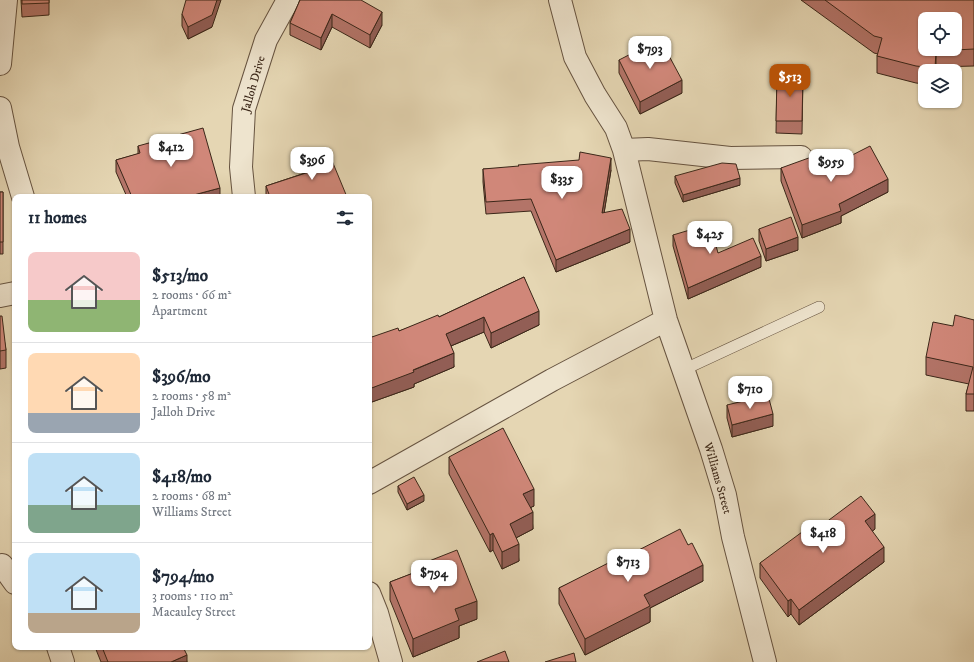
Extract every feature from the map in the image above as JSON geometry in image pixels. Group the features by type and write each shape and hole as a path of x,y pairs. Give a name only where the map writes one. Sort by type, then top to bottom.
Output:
{"street":[{"path":"0,64 6,0"},
{"name":"Jalloh Drive","path":"244,194 241,168 244,109 266,40 288,0"},
{"name":"Williams Street","path":"560,0 575,57 595,95 616,128 624,150 666,320 711,449 725,495 733,537 765,662"},
{"path":"0,108 8,147 22,194"},
{"path":"624,150 648,149 730,158 801,157"},
{"path":"0,296 12,294"},
{"path":"372,481 552,380 666,320"},
{"path":"2,565 12,579"},
{"path":"372,600 390,662"},
{"path":"59,650 62,662"}],"lane":[{"path":"683,370 819,307"}],"building":[{"path":"22,0 49,0 49,3 22,4"},
{"path":"186,0 217,0 212,15 188,27 182,14"},
{"path":"300,0 361,0 382,12 370,35 332,14 321,38 290,23"},
{"path":"825,0 974,0 974,49 962,50 962,12 918,12 918,56 936,56 935,64 918,64 918,66 916,66 877,56 882,38 874,36"},
{"path":"660,39 682,80 640,102 619,60"},
{"path":"777,76 803,76 802,121 776,121"},
{"path":"203,128 220,188 197,194 131,194 116,160 140,153 138,146"},
{"path":"870,146 888,179 839,204 841,211 802,225 781,168 817,155 823,170"},
{"path":"328,151 346,194 269,194 266,186 309,172 305,161"},
{"path":"580,152 611,158 602,213 622,209 630,229 556,260 531,199 486,202 483,169 579,160"},
{"path":"722,163 736,164 740,178 683,195 675,176"},
{"path":"0,192 3,192 3,242 0,242"},
{"path":"791,217 798,237 766,249 759,229"},
{"path":"710,224 718,253 753,238 761,256 688,288 673,235"},
{"path":"524,277 539,311 491,333 484,317 446,334 454,353 413,370 414,372 372,388 372,337 398,328 399,331 438,315 439,317"},
{"path":"955,315 974,320 974,394 966,394 973,367 926,357 933,322 953,326"},
{"path":"0,316 2,316 6,350 0,351"},
{"path":"768,395 773,414 732,425 727,405"},
{"path":"503,428 534,489 523,494 533,512 510,524 519,544 502,552 493,533 490,535 449,457"},
{"path":"414,477 424,495 407,504 398,486"},
{"path":"861,496 875,514 865,521 884,547 799,610 791,599 788,601 760,563 817,521 821,526"},
{"path":"680,529 688,545 692,543 703,565 644,595 650,606 585,639 559,588"},
{"path":"457,550 477,601 455,609 459,620 413,639 390,582 421,570 419,565"},
{"path":"103,650 184,650 187,655 171,662 108,662"},
{"path":"505,651 509,662 477,662"},
{"path":"574,653 576,662 545,662"}]}
